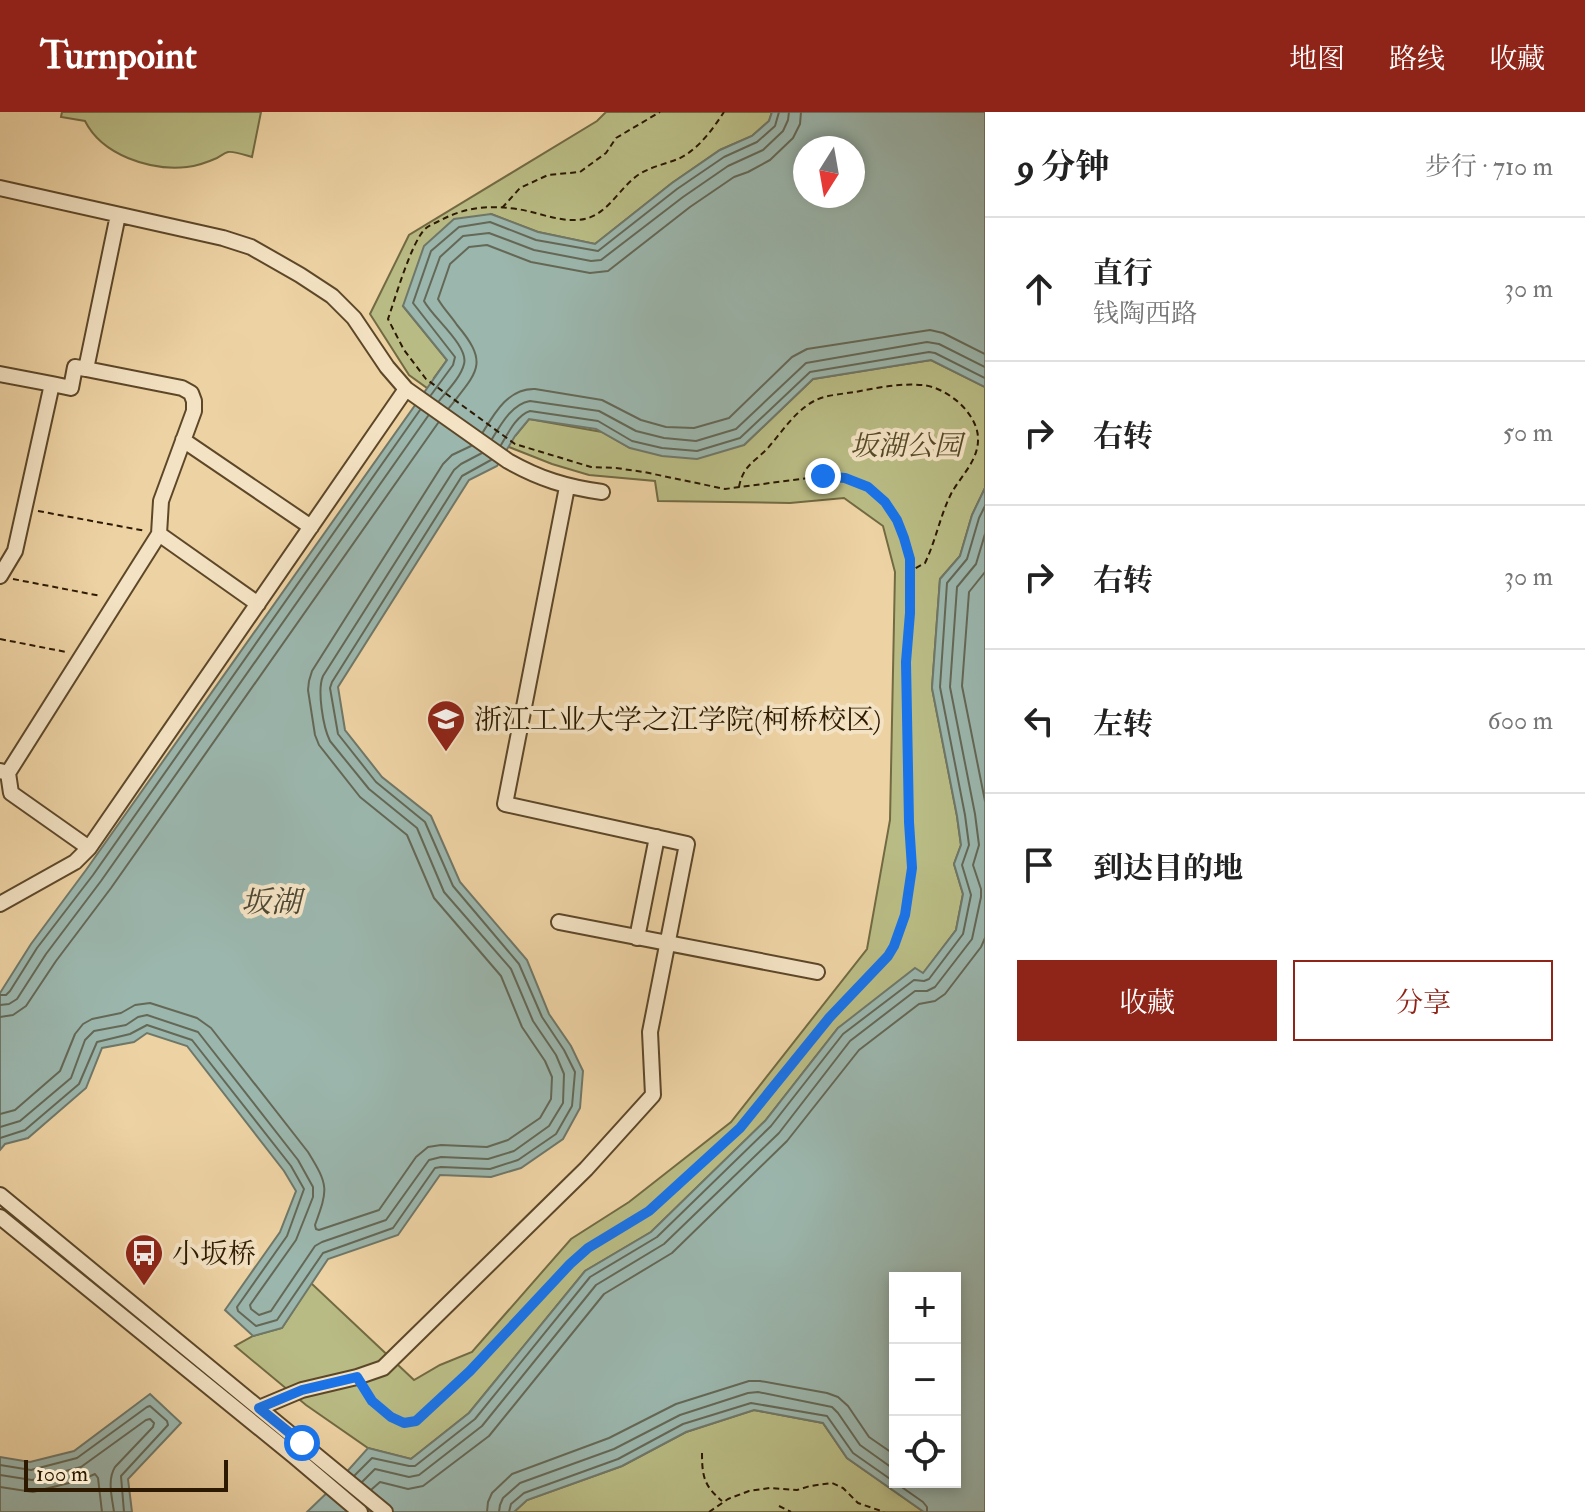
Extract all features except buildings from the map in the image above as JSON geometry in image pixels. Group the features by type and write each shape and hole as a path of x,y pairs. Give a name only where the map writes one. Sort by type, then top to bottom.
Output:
{"street":[{"path":"0,188 251,247 332,296 354,318 406,389 508,461 567,487 602,492"},
{"path":"86,369 118,215"},
{"path":"0,374 71,388 75,367 182,388 191,393 194,401 194,411 161,501 159,534 4,772 11,793 89,848"},
{"path":"7,578 52,384"},
{"path":"0,904 75,862 89,848 406,389"},
{"path":"183,440 311,527"},
{"path":"259,1408 302,1390 383,1368 586,1169 653,1095 650,1032 687,844 505,804 567,487"},
{"path":"159,534 258,604"},
{"path":"637,938 657,837"},
{"path":"559,922 817,972"},
{"path":"0,1195 259,1408 360,1512"},
{"path":"0,1217 298,1450 385,1512"}],"path":[{"path":"502,208 520,188 548,175 580,172 606,153 616,138 660,112"},
{"path":"357,1377 372,1401 391,1417 404,1423 416,1421 470,1371 570,1264 588,1248 649,1211 740,1128 829,1018 888,956 905,915 912,868 906,662 910,559 897,520 885,502 868,487 845,478 823,476 725,489 644,472 591,467 515,444 426,379 404,350 388,319 413,248 425,229 459,211 487,207 575,221 592,219 641,173 680,158 693,149 724,112"},
{"path":"739,487 748,466 803,408 817,399 896,385 925,385 947,395 964,406 976,424 978,440 975,457 952,494 925,563 910,570"},
{"path":"24,508 159,534"},
{"path":"7,578 118,599"},
{"path":"0,639 82,655"},
{"path":"702,1453 706,1485 723,1502"},
{"path":"709,1512 749,1491 770,1488 797,1490 832,1483 843,1488 858,1503 884,1512"},
{"path":"779,1506 791,1512"}],"green space":[{"path":"62,112 261,112 252,157 228,152 199,165 173,168 143,163 115,152 93,133 85,121 61,117"},
{"name":"坂湖公园","path":"606,112 772,112 769,121 752,136 720,150 672,183 595,244 538,232 491,214 403,306 447,360 434,378 516,435 529,419 602,432 630,448 744,445 813,379 931,360 985,387 985,488 972,515 960,556 940,579 932,688 957,816 961,845 954,864 963,894 956,930 923,974 838,1028 765,1121 651,1232 585,1271 469,1413 411,1459 368,1448 306,1405 235,1346 253,1336 282,1328 311,1283 414,1380 472,1352 571,1239 629,1202 731,1122 867,949 890,820 895,572 883,526 844,498 790,503 658,501 655,481 589,475 509,447 409,375 370,314 409,235 597,121"},
{"path":"754,1410 823,1423 847,1458 924,1512 514,1512 527,1500 622,1466 686,1432"}],"water":[{"name":"坂湖","path":"772,112 985,112 985,387 931,360 813,379 744,445 697,459 662,456 630,448 596,429 529,419 497,466 469,480 338,687 345,730 382,777 431,816 460,882 527,960 549,1014 571,1046 583,1071 580,1108 563,1139 521,1168 491,1177 440,1175 398,1235 328,1259 282,1328 253,1336 225,1310 280,1232 296,1191 284,1171 187,1046 147,1033 134,1042 102,1048 86,1088 28,1138 5,1144 0,1150 0,993 31,944 447,360 403,306 424,246 454,219 491,214 538,232 595,244 672,183 720,150 752,136 769,121"},
{"path":"985,488 985,1512 924,1512 890,1488 961,1488 961,1272 889,1272 889,1487 847,1458 823,1423 754,1410 686,1432 622,1466 527,1500 514,1512 307,1512 368,1448 411,1459 469,1413 585,1271 651,1232 765,1121 838,1028 915,968 923,973 956,930 963,894 954,864 961,845 932,688 940,579 960,556 972,515"},
{"path":"150,1394 181,1423 128,1479 132,1512 0,1512 0,1457 30,1462 74,1451"}],"place":[{"name":"浙江工业大学之江学院(柯桥校区)","path":"446,753"},
{"name":"小坂桥","path":"144,1287"}],"route":[{"path":"302,1443 259,1408 302,1390 357,1377 372,1401 391,1417 404,1423 416,1421 426,1413 470,1371 570,1264 588,1248 649,1211 740,1128 829,1018 877,969 894,946 905,915 912,868 906,662 910,559 897,520 885,502 868,487 845,478 823,476"}]}
